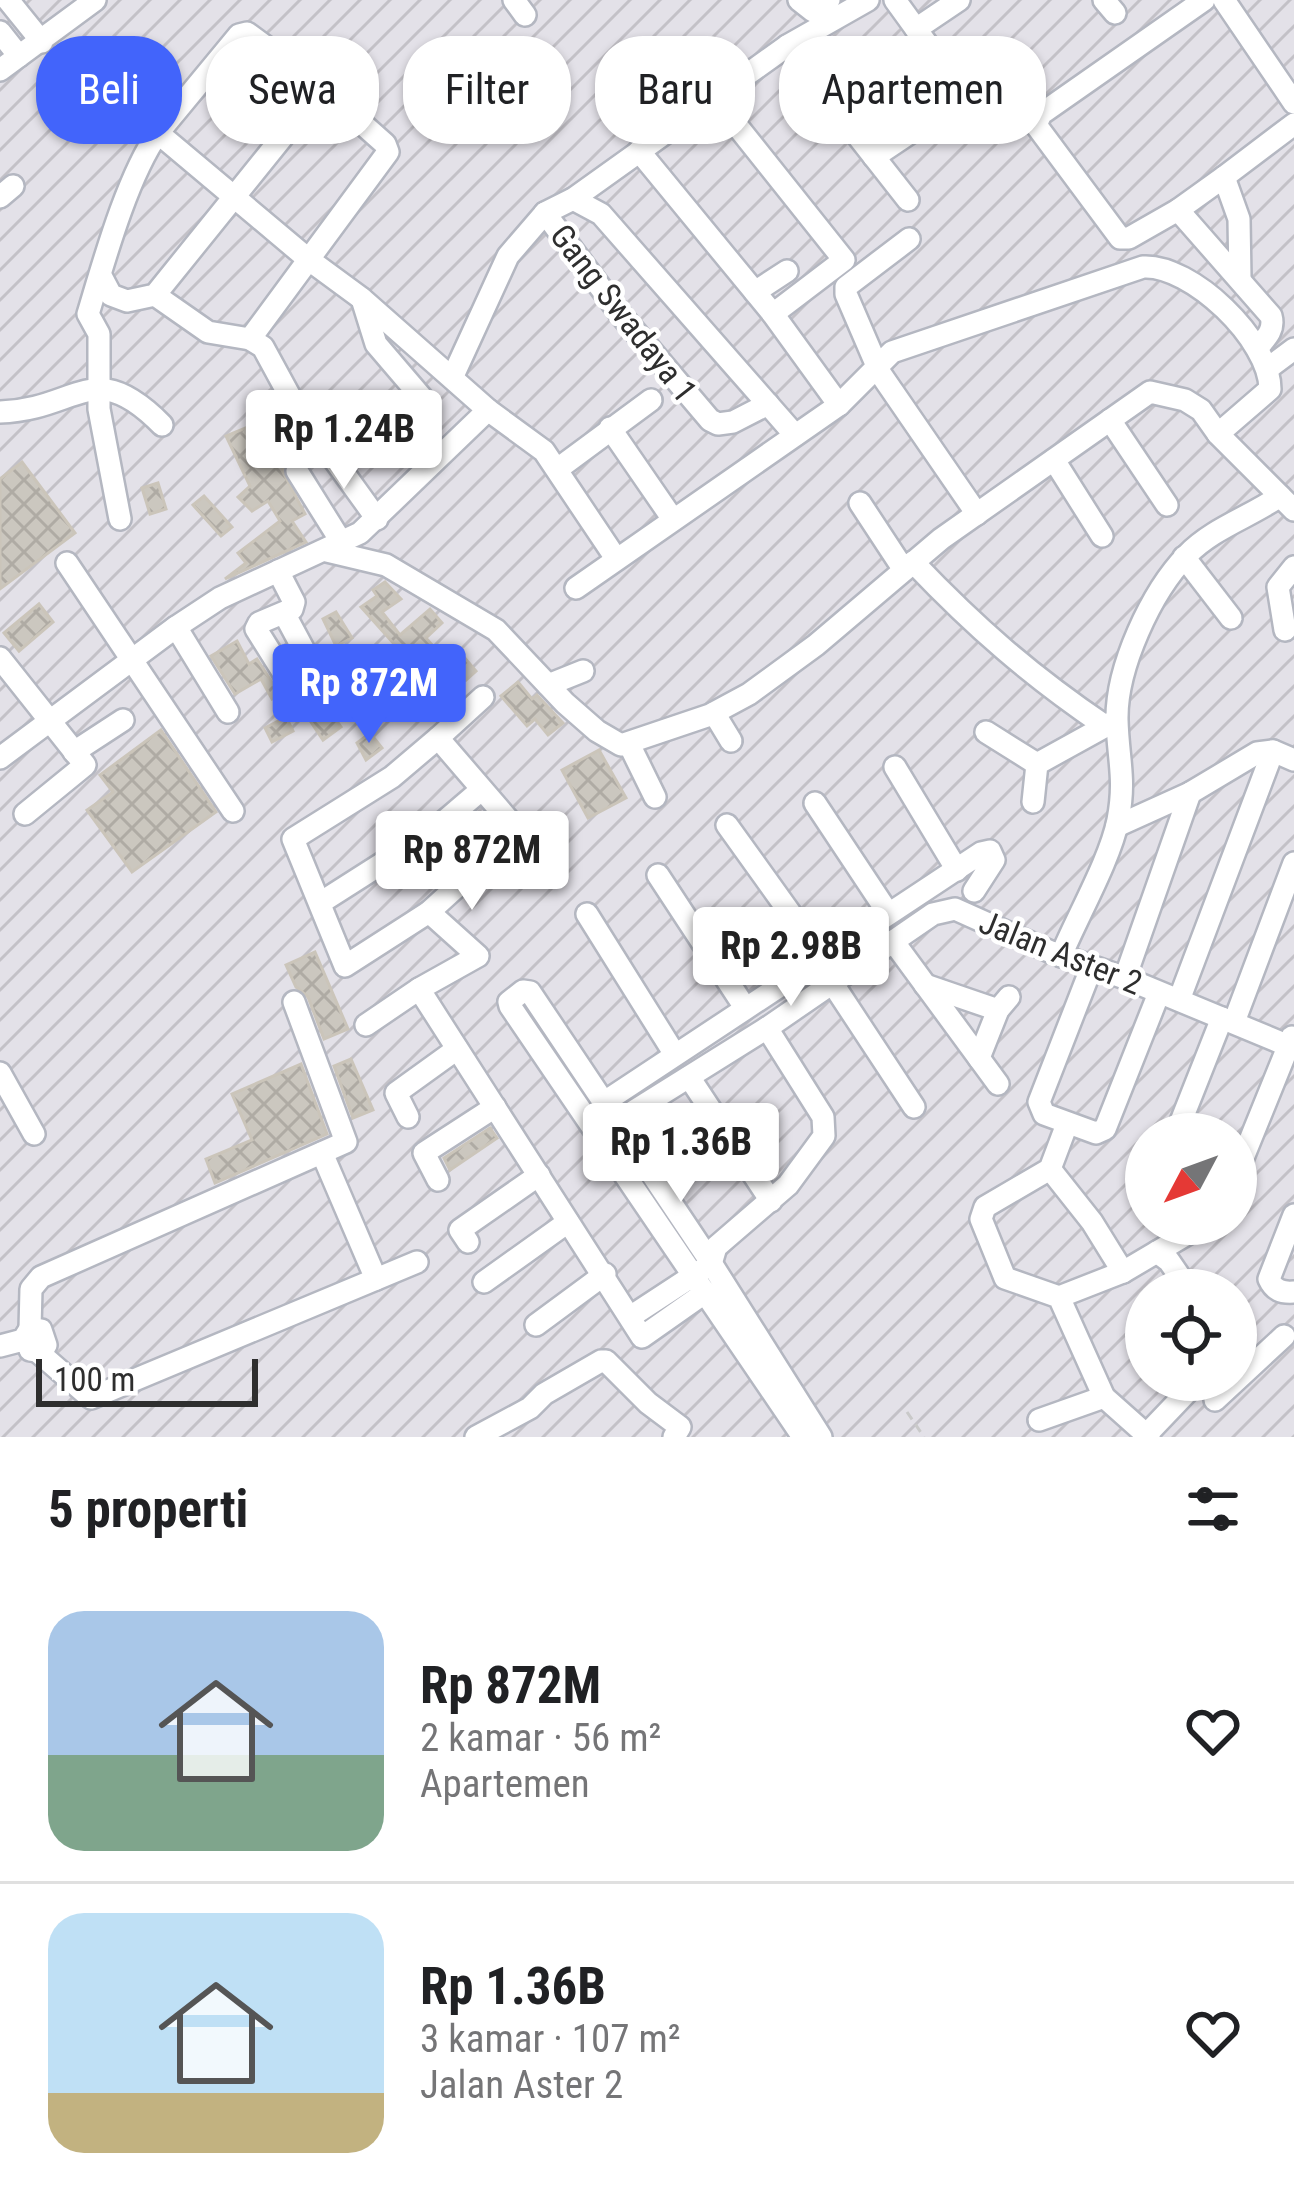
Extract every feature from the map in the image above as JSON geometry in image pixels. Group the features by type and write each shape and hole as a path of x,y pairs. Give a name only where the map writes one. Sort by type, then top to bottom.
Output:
{"street":[{"path":"8,0 37,36"},
{"path":"50,36 95,0"},
{"path":"799,0 813,11 829,0"},
{"path":"805,36 868,0"},
{"path":"874,157 965,95 895,0"},
{"path":"916,28 959,0"},
{"path":"1204,0 1036,119 1036,125 1120,238 1129,238 1178,209 1294,124"},
{"path":"1224,0 1294,103"},
{"path":"0,32 19,56"},
{"path":"0,70 36,46"},
{"path":"182,104 206,75"},
{"path":"250,339 388,152 379,137"},
{"path":"120,519 98,409 99,334 88,314 150,144"},
{"path":"172,144 308,259 362,298 488,410 533,441 559,468 615,557"},
{"path":"101,276 111,295 127,301 154,295 277,144"},
{"path":"453,376 508,256 545,213 573,200 649,144"},
{"path":"755,144 844,260 773,314"},
{"path":"864,144 908,200"},
{"path":"639,151 773,314 839,405"},
{"path":"1224,177 1239,219 1240,278"},
{"path":"573,200 601,214 795,435"},
{"path":"1178,209 1271,316 1262,358"},
{"name":"Gang Swadaya 1","path":"545,213 621,315 710,420 733,422 768,404"},
{"path":"909,239 846,287 882,376 977,514"},
{"path":"576,588 882,376 899,348 1143,267 1181,274 1226,311 1262,358 1270,389 1218,434"},
{"path":"754,292 787,271"},
{"path":"154,295 208,332 250,339 263,347 294,404 377,519"},
{"path":"362,298 376,344 422,399"},
{"path":"1262,358 1294,350"},
{"path":"0,412 35,408 99,387 125,393 162,425"},
{"path":"297,471 335,547 386,566 496,630 597,731 614,742 629,744 714,713 796,661 977,514 1145,395 1156,392 1192,404 1287,503 1207,537 1184,557 1124,665 1111,723 1124,771 1117,826 1061,956"},
{"path":"559,468 651,400"},
{"path":"0,758 220,598 335,547 377,519 488,410"},
{"path":"1110,420 1167,506"},
{"path":"610,428 672,518"},
{"path":"1054,460 1102,536"},
{"path":"860,503 886,543 993,644 1031,676 1111,723"},
{"path":"1184,557 1232,618"},
{"path":"67,563 232,811"},
{"path":"1285,630 1279,582 1294,567"},
{"path":"278,572 292,609 256,626 291,685"},
{"path":"284,613 330,698"},
{"path":"176,627 228,712"},
{"path":"0,658 85,765 26,814"},
{"path":"548,686 584,671"},
{"path":"438,738 518,831 429,912 345,966 293,839 392,777 483,697"},
{"path":"714,713 731,741"},
{"path":"74,752 122,720"},
{"path":"1037,764 1111,723"},
{"path":"986,732 1037,764"},
{"path":"629,744 655,796"},
{"path":"1092,966 1039,1102 1045,1114 1096,1133 1105,1129 1284,755 1257,753 1190,793 1117,826"},
{"path":"1033,802 1037,764"},
{"path":"895,767 957,870"},
{"path":"320,903 433,831 481,790"},
{"path":"1125,977 1190,793"},
{"path":"815,803 888,913"},
{"path":"727,825 821,956"},
{"path":"610,1112 674,1053 986,850 994,855 974,891"},
{"path":"1186,1113 1294,863"},
{"path":"658,875 744,1006"},
{"name":"Jalan Aster 2","path":"596,1134 610,1112 689,1077 933,914 955,909 1061,956 1292,1042"},
{"path":"366,1025 478,956 429,912"},
{"path":"587,914 674,1053"},
{"path":"893,940 998,1084"},
{"path":"831,981 914,1107"},
{"path":"925,984 1004,1004 979,1058"},
{"path":"419,989 642,1336 701,1263 771,1201 824,1136 826,1125 766,1028"},
{"path":"803,1437 701,1263 610,1112 530,992 523,991 509,1002 596,1134 701,1263 821,1437"},
{"path":"295,1002 346,1142 41,1277 31,1289 30,1340 92,1398 417,1262"},
{"path":"1257,1125 1292,1042"},
{"path":"408,1117 396,1093 457,1049"},
{"path":"0,1073 34,1134"},
{"path":"689,1077 771,1201"},
{"path":"437,1180 424,1153 495,1107"},
{"path":"1067,1124 1050,1169 985,1207 980,1219 1005,1278 1059,1297 1123,1272 1169,1245"},
{"path":"322,1154 376,1280"},
{"path":"1050,1169 1092,1222 1123,1272"},
{"path":"468,1242 460,1230 539,1175"},
{"path":"1294,1215 1269,1279 1284,1293 1294,1292"},
{"path":"484,1282 568,1222"},
{"path":"1157,1252 1175,1269"},
{"path":"536,1325 605,1274"},
{"path":"1059,1297 1104,1396 1148,1436 1180,1401"},
{"path":"1257,1359 1284,1336"},
{"path":"0,1346 30,1340"},
{"path":"476,1437 601,1361 680,1427 674,1437"},
{"path":"1040,1420 1104,1396"}],"path":[{"path":"907,1412 924,1437"}],"shaded area":[{"path":"0,0 1294,0 1294,1437 0,1437"}],"building":[{"path":"281,424 297,449 303,446 310,458 290,458 282,470 305,514 292,521 306,542 225,579 246,563 238,553 280,521 268,501 252,511 238,497 250,486 226,436 248,427 254,441"},
{"path":"22,462 75,533 0,589 0,479"},
{"path":"158,483 166,509 150,514 142,488"},
{"path":"204,496 232,527 221,536 193,505"},
{"path":"385,582 401,599 382,612 400,635 430,609 442,623 426,638 445,660 458,650 476,671 466,680 462,675 430,709 419,696 434,683 427,675 436,668 417,645 405,656 361,607 377,596 373,590"},
{"path":"39,604 53,622 19,651 4,633"},
{"path":"336,612 352,638 336,646 323,619"},
{"path":"237,641 249,664 257,659 280,695 272,699 261,679 235,694 211,656"},
{"path":"376,649 387,671 382,674 393,688 383,696 362,656"},
{"path":"518,682 563,723 548,735 535,719 527,726 501,696"},
{"path":"324,712 332,714 341,727 323,740 311,722"},
{"path":"286,717 293,731 272,742 265,728"},
{"path":"161,730 216,812 132,872 87,810 113,792 100,775"},
{"path":"370,733 382,748 366,760 357,743"},
{"path":"599,750 626,798 588,818 562,770"},
{"path":"315,952 348,1029 324,1039 308,997 296,987 286,965"},
{"path":"351,1059 373,1110 353,1118 334,1066"},
{"path":"301,1064 327,1134 215,1183 206,1159 252,1140 232,1094"},
{"path":"490,1128 497,1138 450,1170 444,1158"}]}
